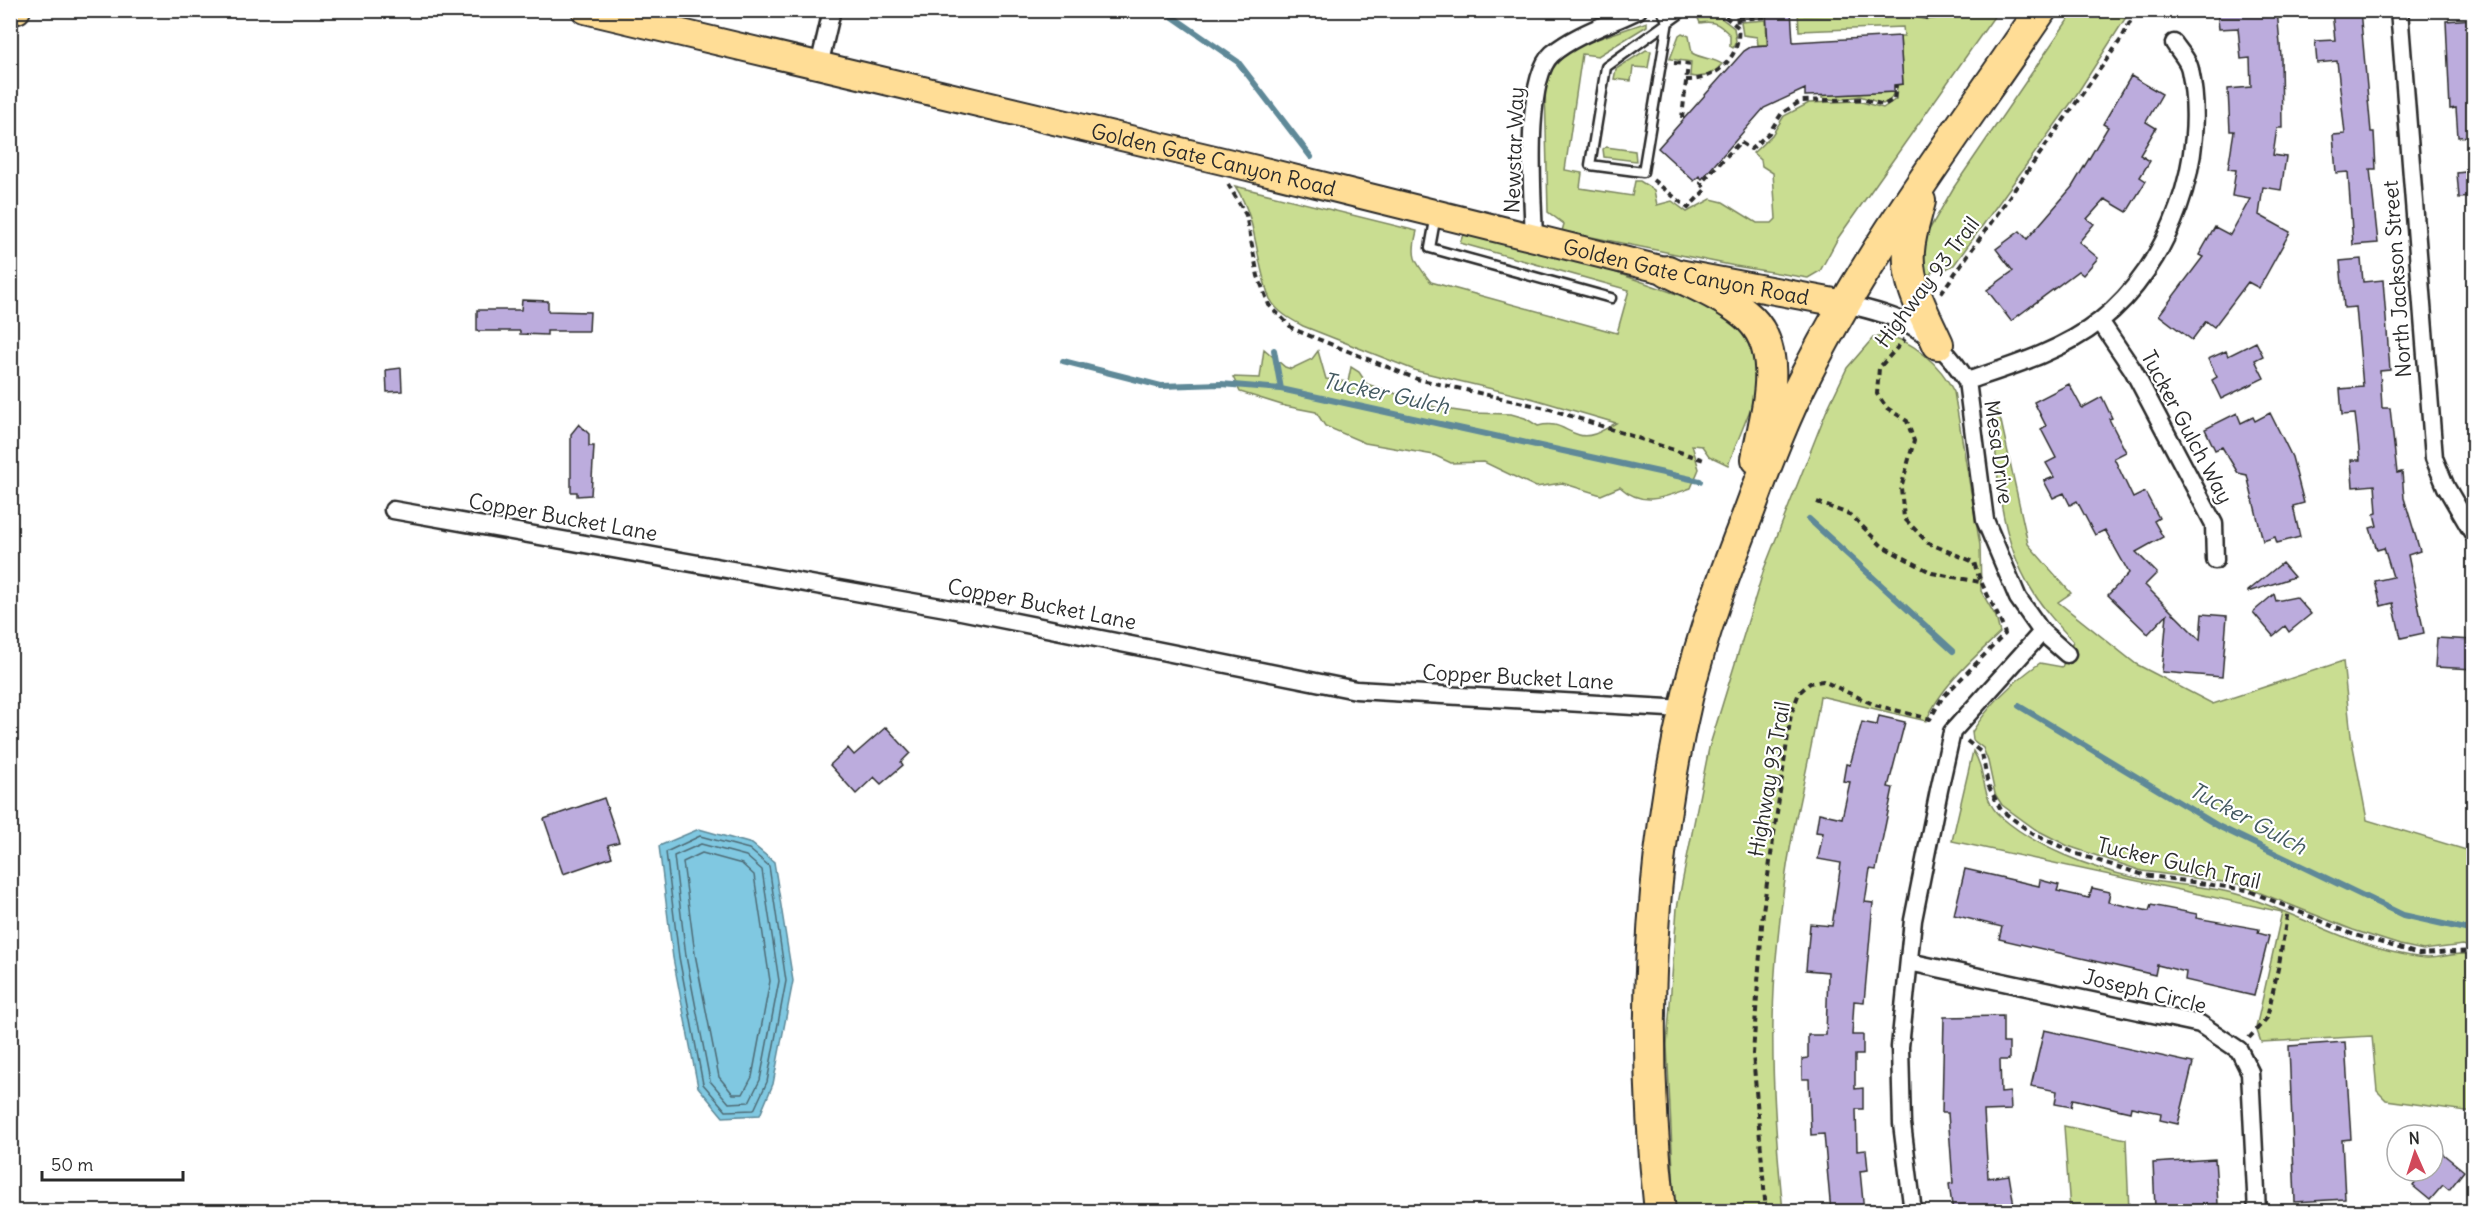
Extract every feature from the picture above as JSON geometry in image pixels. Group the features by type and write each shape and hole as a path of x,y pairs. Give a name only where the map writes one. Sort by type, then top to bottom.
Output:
{"highway":[{"path":"1660,1212 1652,1135 1650,984 1658,869 1685,709 1707,625 1747,515 1807,372 1845,304 2041,10"},
{"path":"1926,180 1908,252 1910,272 1926,329"},
{"path":"1668,271 1748,316 1767,346 1770,385 1747,515"}],"main road":[{"path":"10,12 17,10"},
{"name":"Golden Gate Canyon Road","path":"585,10 1207,158 1668,271 1845,304"}],"street":[{"path":"819,66 831,10"},
{"name":"Newstar Way","path":"1534,239 1532,151 1535,84 1550,56 1569,42 1638,10"},
{"name":"North Jackson Street","path":"2399,10 2434,458 2446,487 2474,535"},
{"path":"1967,381 2051,350 2100,321 2137,283 2155,257 2169,231 2183,195 2193,143 2190,68 2174,43"},
{"name":"Mesa Drive","path":"1845,304 1887,313 1926,329 1955,362 1967,381 1985,520 2018,598 2042,632 2067,654"},
{"name":"Tucker Gulch Way","path":"2100,321 2133,370 2214,524 2215,560"},
{"name":"Copper Bucket Lane","path":"393,510 946,608 1356,690 1685,709"},
{"path":"1913,1212 1902,1124 1900,1047 1913,920 1952,732 2042,632"},
{"name":"Joseph Circle","path":"1909,962 2200,1024 2239,1050"},
{"path":"2239,1050 2250,1072 2257,1212"}],"lane":[{"path":"1661,10 1668,21 1643,172 1590,165 1606,67 1668,21 1684,10"},
{"path":"1437,215 1430,248 1611,298"}],"path":[{"path":"1717,10 1738,27"},
{"path":"1686,80 1706,79 1716,73 1738,47 1737,10"},
{"path":"1815,10 1824,10"},
{"path":"1917,10 1927,18 1937,15 1940,10"},
{"name":"Highway 93 Trail","path":"1766,1212 1754,1054 1763,911 1791,714 1800,693 1810,683 1823,681 1875,705 1930,718 1942,698 2006,634 1997,607 1980,582 1974,562 1928,543 1904,518 1901,488 1914,441 1907,421 1887,408 1877,394 1879,368 1926,329 2122,38 2136,10"},
{"path":"1738,19 1766,17"},
{"path":"1661,62 1688,64 1682,118"},
{"path":"1643,172 1688,208 1706,189 1701,183 1740,142 1751,149 1769,133 1782,113 1801,101 1862,99 1884,105 1894,99 1896,85"},
{"path":"1207,158 1228,184 1246,215 1258,276 1269,305 1293,328 1417,379 1550,409 1707,461"},
{"path":"1816,501 1851,515 1882,546 1932,573 1980,582"},
{"name":"Tucker Gulch Trail","path":"1963,738 1982,753 1988,785 2001,810 2033,834 2077,854 2144,875 2247,890 2288,910 2352,934 2418,954 2474,951"},
{"path":"2239,1050 2267,1018 2288,910"}],"green space":[{"path":"1703,10 1712,11 1734,28 1736,41 1733,48 1730,46 1730,35 1720,26 1710,22 1700,23 1697,16"},
{"path":"1798,11 1803,11 1804,15 1910,11 1919,18 1926,19 1938,18 1943,11 1998,11 1838,238 1820,271 1808,278 1735,266 1562,231 1564,224 1548,212 1545,86 1553,68 1571,48 1647,22 1647,26 1598,56 1582,54 1565,170 1582,173 1580,188 1632,196 1635,181 1640,181 1654,190 1657,205 1672,201 1687,212 1711,199 1723,202 1757,223 1772,223 1776,219 1773,173 1762,166 1761,160 1753,153 1772,135 1784,116 1809,103 1858,101 1883,108 1896,99 1897,85 1903,84 1900,36 1904,36 1903,27 1799,31"},
{"path":"2074,11 2130,11 2073,100 1954,265 1942,271 1934,268 1930,275 1918,272 1922,242 1954,187"},
{"path":"1766,20 1767,45 1758,45 1757,37 1743,35 1741,22"},
{"path":"1682,33 1689,36 1692,53 1722,64 1708,75 1690,76 1691,62 1670,59 1679,35"},
{"path":"1646,50 1651,51 1648,68 1633,67 1631,81 1614,79 1616,69"},
{"path":"1894,92 1890,100 1883,104 1860,96 1837,100 1822,98 1822,95"},
{"path":"1606,147 1635,151 1636,161 1604,157 1603,149"},
{"path":"1235,186 1417,231 1415,259 1431,282 1617,333 1629,290 1460,243 1464,232 1586,262 1699,302 1737,320 1755,346 1758,390 1728,465 1709,456 1702,446 1692,445 1699,469 1691,488 1654,499 1637,497 1620,487 1601,495 1562,483 1536,487 1484,462 1451,463 1434,455 1365,443 1325,426 1316,412 1285,406 1240,392 1233,377 1260,378 1264,349 1285,367 1291,369 1312,359 1318,351 1326,379 1348,382 1351,367 1359,372 1367,384 1438,408 1472,413 1511,414 1525,418 1538,426 1556,425 1584,436 1599,432 1616,423 1534,399 1417,371 1303,326 1289,318 1276,308 1270,299 1248,213"},
{"path":"1883,336 1904,342 1924,355 1942,373 1954,392 1980,545 1981,591 1996,617 2000,633 1949,684 1926,721 1820,696 1787,867 1775,972 1773,1075 1783,1211 1675,1212 1667,1045 1677,908 1709,748 1764,569 1826,412 1847,368 1873,338"},
{"path":"1993,402 2001,421 2028,544 2071,593 2058,602 2136,664 2213,704 2343,661 2351,736 2367,820 2473,852 2473,948 2463,945 2423,950 2400,945 2353,930 2238,884 2142,871 2068,846 2035,829 2002,805 1995,794 1983,748 1973,740 1972,732 2003,694 2040,663 2062,667 2073,641 2036,597 2020,569 2012,546 2000,499"},
{"path":"1973,751 1989,801 2000,816 2030,838 2065,855 2101,869 2136,878 2238,894 2382,950 2425,958 2473,955 2473,1112 2386,1100 2377,1091 2372,1036 2261,1042 2256,1028 2282,912 1952,841"},
{"path":"2064,1126 2126,1139 2129,1211 2070,1211"}],"water":[{"path":"699,829 752,844 774,862 793,981 773,1084 760,1115 723,1117 698,1087 673,958 659,846"}],"building":[{"path":"1766,10 1791,10 1793,42 1900,36 1903,84 1894,85 1894,92 1836,95 1805,96 1805,89 1764,108 1702,179 1699,176 1694,181 1658,148 1744,51 1752,46 1768,45"},
{"path":"2217,10 2277,10 2281,56 2282,128 2277,128 2273,155 2286,157 2281,190 2263,187 2259,215 2290,232 2259,288 2248,282 2214,327 2206,321 2192,340 2159,315 2203,257 2199,255 2215,227 2230,235 2250,199 2232,196 2236,170 2228,169 2234,131 2230,131 2228,89 2251,87 2250,58 2241,59 2238,28 2219,29"},
{"path":"2360,10 2371,132 2374,132 2376,169 2370,169 2378,243 2353,245 2348,172 2336,173 2333,135 2345,134 2337,61 2317,63 2315,41 2335,40 2332,12"},
{"path":"2472,19 2474,136 2458,137 2456,108 2450,109 2446,21"},
{"path":"2131,76 2162,94 2146,122 2156,128 2140,155 2150,161 2140,177 2146,181 2127,212 2105,199 2087,219 2094,224 2079,242 2098,258 2083,275 2078,271 2011,321 1987,290 2013,271 1996,249 2020,231 2027,239 2072,187 2108,127 2103,124"},
{"path":"2474,171 2474,197 2459,198 2457,173"},
{"path":"2361,259 2363,282 2383,280 2390,370 2380,371 2382,408 2390,408 2397,473 2402,472 2404,498 2420,551 2408,555 2424,633 2401,638 2393,603 2381,606 2375,581 2393,577 2384,548 2377,550 2370,528 2377,526 2374,514 2377,513 2375,485 2353,487 2351,460 2360,460 2355,414 2342,415 2340,389 2363,387 2356,307 2344,308 2340,261"},
{"path":"522,300 548,301 548,311 590,312 589,331 547,331 547,335 520,334 520,331 477,331 477,310 521,310"},
{"path":"2256,342 2263,356 2255,360 2264,378 2221,399 2212,380 2217,377 2208,359 2226,351 2228,356"},
{"path":"401,368 402,391 387,392 386,370"},
{"path":"2069,384 2082,408 2102,397 2112,418 2109,419 2126,452 2114,458 2133,498 2145,492 2159,518 2154,521 2163,537 2136,552 2157,573 2145,585 2200,640 2202,614 2227,616 2222,677 2162,672 2167,614 2148,634 2108,595 2129,573 2105,530 2095,535 2077,501 2070,505 2064,493 2053,498 2044,481 2054,477 2046,463 2056,458 2041,429 2046,426 2034,402"},
{"path":"2237,413 2241,423 2253,417 2255,421 2270,413 2292,457 2304,503 2293,506 2300,537 2277,543 2275,537 2263,541 2247,475 2238,473 2222,447 2215,450 2205,429"},
{"path":"579,424 589,434 589,446 594,446 591,495 577,496 577,492 571,492 571,434"},
{"path":"2282,563 2294,577 2248,592 2248,591"},
{"path":"2274,594 2276,601 2296,597 2311,614 2289,632 2285,626 2273,636 2253,612"},
{"path":"2437,638 2474,640 2474,669 2435,667"},
{"path":"1879,716 1905,722 1888,787 1893,788 1876,870 1870,869 1865,902 1873,903 1864,1002 1854,1001 1852,1035 1863,1035 1863,1055 1855,1055 1855,1089 1863,1088 1863,1109 1856,1109 1857,1151 1866,1150 1868,1170 1860,1171 1864,1212 1831,1212 1824,1134 1811,1135 1809,1079 1802,1079 1802,1059 1808,1058 1808,1035 1826,1035 1828,972 1806,970 1810,924 1832,926 1841,863 1818,859 1823,833 1816,832 1819,813 1842,818 1850,782 1843,781 1846,764 1850,765 1862,722 1877,725"},
{"path":"886,727 910,753 901,762 903,765 881,784 874,777 856,794 830,765 848,748 854,755"},
{"path":"604,798 619,842 608,845 612,857 563,874 544,819"},
{"path":"1965,869 2039,886 2040,880 2059,885 2057,891 2089,898 2092,888 2110,892 2108,902 2149,911 2151,905 2197,914 2196,918 2259,929 2258,933 2269,936 2254,996 2185,980 2186,972 2157,965 2155,975 1999,939 2002,927 1954,915"},
{"path":"2003,1016 2003,1043 2009,1043 2009,1060 2000,1060 2001,1093 2010,1092 2011,1110 1984,1111 1988,1178 2009,1175 2015,1212 1953,1212 1949,1184 1953,1183 1948,1113 1942,1113 1944,1017"},
{"path":"2044,1030 2193,1063 2178,1124 2160,1120 2161,1113 2131,1107 2130,1112 2073,1099 2071,1107 2055,1104 2057,1091 2031,1086"},
{"path":"2345,1042 2351,1139 2342,1140 2345,1199 2295,1202 2289,1046"},
{"path":"2445,1156 2464,1171 2449,1190 2443,1185 2430,1200 2413,1186 2415,1183 2445,1183"},
{"path":"2215,1159 2218,1204 2155,1208 2153,1163"}],"waterway":[{"path":"1163,10 1238,62 1311,157"},
{"path":"1274,350 1281,389"},
{"name":"Tucker Gulch","path":"1063,361 1161,386 1221,384 1281,389 1700,481"},
{"name":"Tucker Gulch","path":"1809,519 1953,651"},
{"name":"Tucker Gulch","path":"2019,706 2220,827 2403,915 2474,931"}]}
